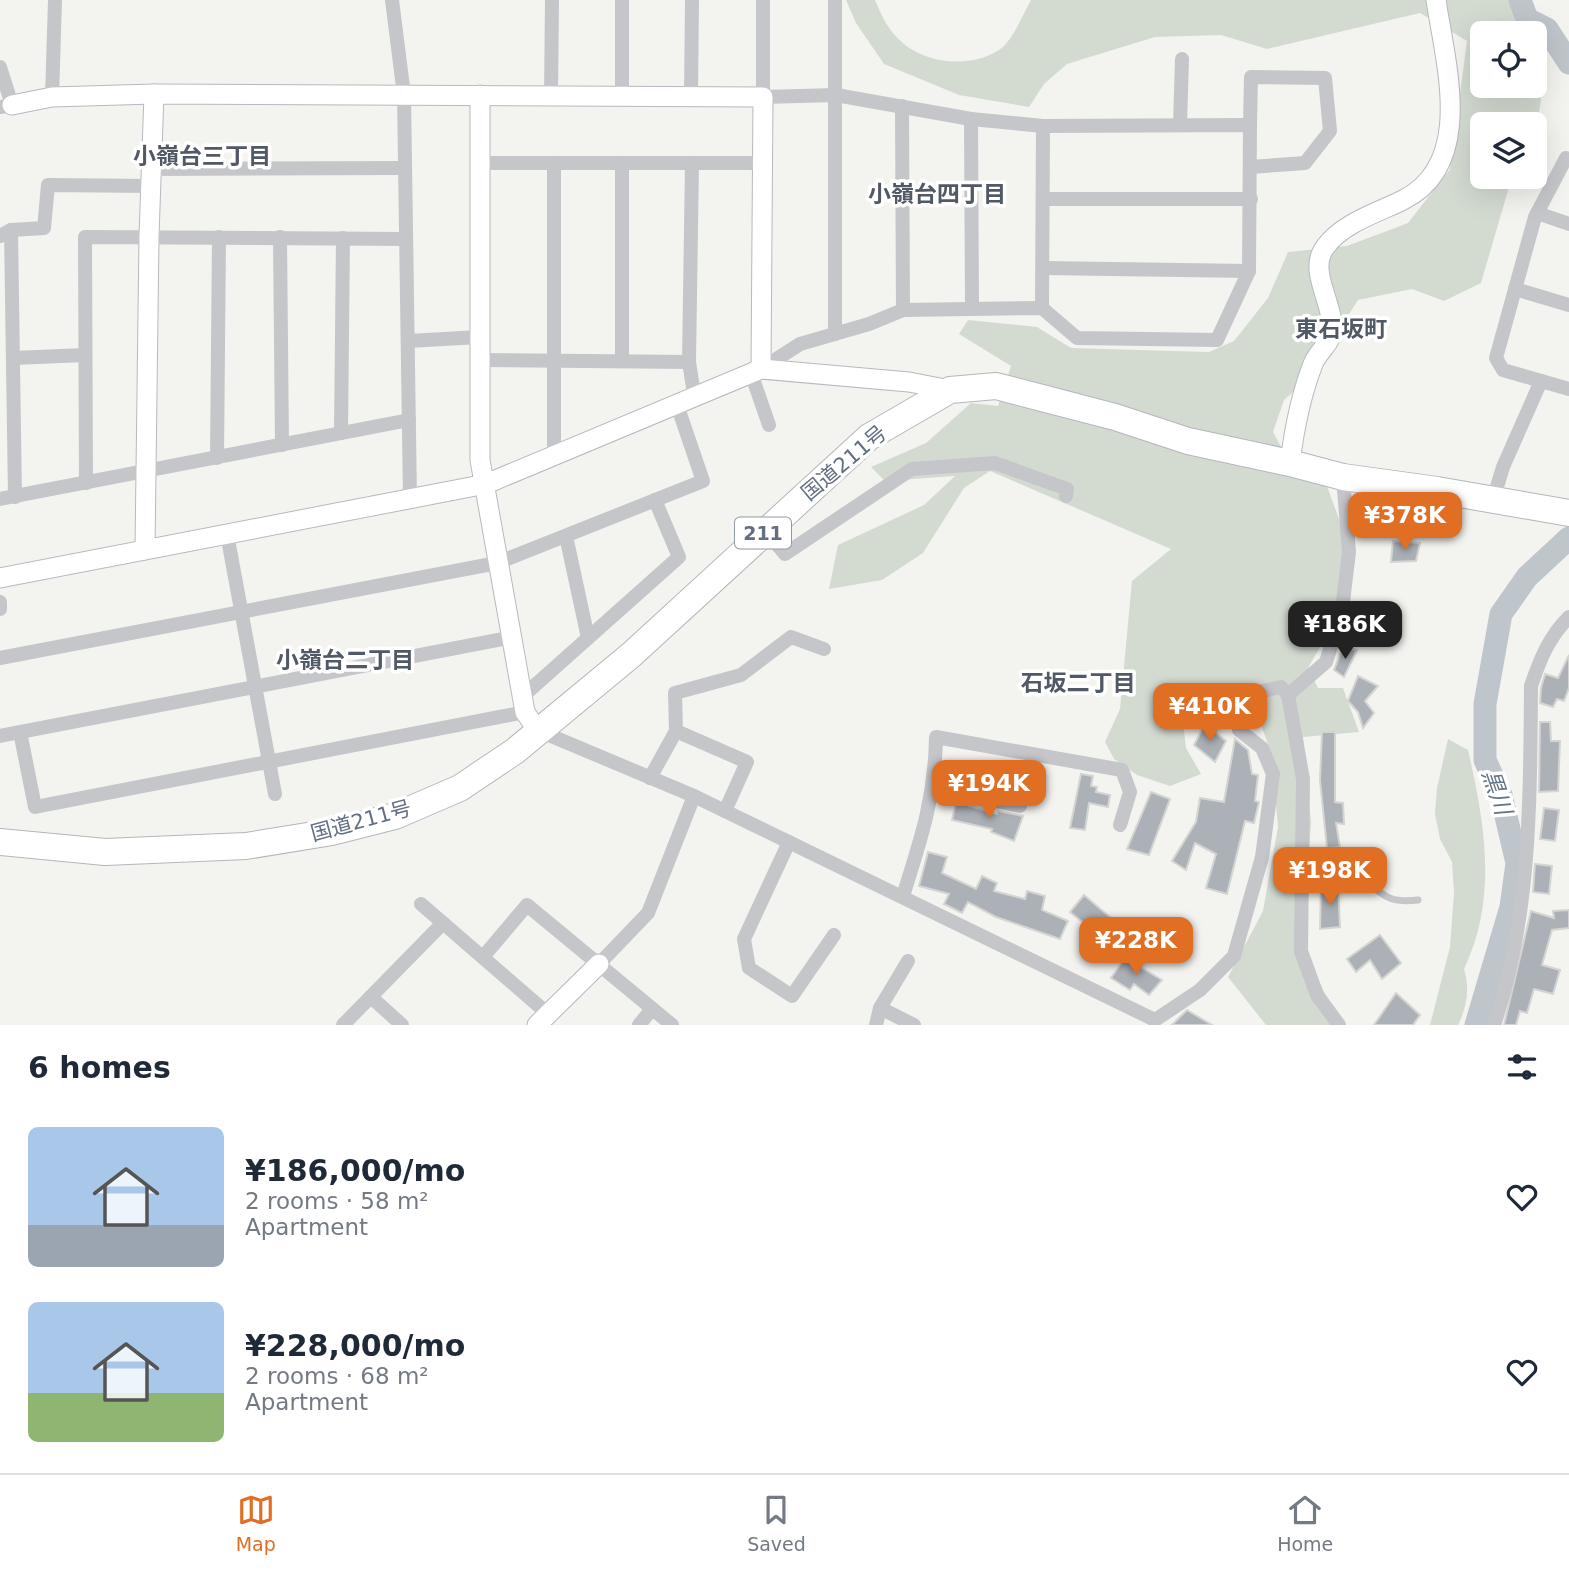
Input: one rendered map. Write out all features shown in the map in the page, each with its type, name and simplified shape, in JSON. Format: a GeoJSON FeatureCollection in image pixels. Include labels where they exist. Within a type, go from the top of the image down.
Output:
{"type":"FeatureCollection","features":[{"type":"Feature","properties":{"kind":"highway","name":"国道211号"},"geometry":{"type":"LineString","coordinates":[[0,842],[105,852],[246,846],[332,832],[396,816],[460,788],[515,751],[528,713],[631,655],[869,437],[950,390],[996,386],[1115,417],[1188,441],[1290,463],[1343,478],[1567,513]]}},
{"type":"Feature","properties":{"kind":"street"},"geometry":{"type":"LineString","coordinates":[[52,97],[55,0]]}},
{"type":"Feature","properties":{"kind":"street"},"geometry":{"type":"LineString","coordinates":[[392,0],[404,95],[410,499]]}},
{"type":"Feature","properties":{"kind":"street"},"geometry":{"type":"LineString","coordinates":[[551,97],[552,0]]}},
{"type":"Feature","properties":{"kind":"street"},"geometry":{"type":"LineString","coordinates":[[622,0],[622,97]]}},
{"type":"Feature","properties":{"kind":"street"},"geometry":{"type":"LineString","coordinates":[[691,97],[692,0]]}},
{"type":"Feature","properties":{"kind":"street"},"geometry":{"type":"LineString","coordinates":[[763,0],[756,371],[769,425]]}},
{"type":"Feature","properties":{"kind":"street"},"geometry":{"type":"LineString","coordinates":[[835,0],[835,334]]}},
{"type":"Feature","properties":{"kind":"street"},"geometry":{"type":"LineString","coordinates":[[1290,463],[1295,428],[1314,362],[1332,335],[1332,308],[1321,284],[1319,264],[1324,247],[1341,231],[1413,196],[1434,173],[1445,152],[1452,127],[1436,0]]}},
{"type":"Feature","properties":{"kind":"street"},"geometry":{"type":"LineString","coordinates":[[1180,125],[1182,59]]}},
{"type":"Feature","properties":{"kind":"street"},"geometry":{"type":"LineString","coordinates":[[0,67],[6,106],[52,97],[154,94],[551,97],[836,95],[971,119],[1043,126],[1250,125]]}},
{"type":"Feature","properties":{"kind":"street"},"geometry":{"type":"LineString","coordinates":[[0,578],[486,484],[685,398],[756,371],[800,344],[903,310],[1042,308],[1077,338],[1217,340],[1249,271],[1251,199],[1250,167],[1250,125],[1251,76],[1325,78],[1330,131],[1305,163],[1250,167]]}},
{"type":"Feature","properties":{"kind":"street"},"geometry":{"type":"LineString","coordinates":[[145,550],[149,236],[154,94]]}},
{"type":"Feature","properties":{"kind":"street"},"geometry":{"type":"LineString","coordinates":[[480,95],[481,460],[497,563],[528,713]]}},
{"type":"Feature","properties":{"kind":"street"},"geometry":{"type":"LineString","coordinates":[[902,106],[903,310]]}},
{"type":"Feature","properties":{"kind":"street"},"geometry":{"type":"LineString","coordinates":[[971,119],[972,309]]}},
{"type":"Feature","properties":{"kind":"street"},"geometry":{"type":"LineString","coordinates":[[1042,308],[1043,126]]}},
{"type":"Feature","properties":{"kind":"street"},"geometry":{"type":"LineString","coordinates":[[1566,158],[1537,213],[1496,358],[1503,370],[1569,389]]}},
{"type":"Feature","properties":{"kind":"street"},"geometry":{"type":"LineString","coordinates":[[481,163],[762,163]]}},
{"type":"Feature","properties":{"kind":"street"},"geometry":{"type":"LineString","coordinates":[[554,163],[554,454]]}},
{"type":"Feature","properties":{"kind":"street"},"geometry":{"type":"LineString","coordinates":[[622,163],[622,361]]}},
{"type":"Feature","properties":{"kind":"street"},"geometry":{"type":"LineString","coordinates":[[0,658],[497,563],[703,481],[685,398],[692,163]]}},
{"type":"Feature","properties":{"kind":"street"},"geometry":{"type":"LineString","coordinates":[[405,168],[152,177],[48,185],[44,228],[5,233],[8,351],[7,498],[409,420]]}},
{"type":"Feature","properties":{"kind":"street"},"geometry":{"type":"LineString","coordinates":[[1043,199],[1251,199]]}},
{"type":"Feature","properties":{"kind":"street"},"geometry":{"type":"LineString","coordinates":[[1537,213],[1569,224]]}},
{"type":"Feature","properties":{"kind":"street"},"geometry":{"type":"LineString","coordinates":[[86,483],[85,237],[406,239]]}},
{"type":"Feature","properties":{"kind":"street"},"geometry":{"type":"LineString","coordinates":[[217,458],[219,237]]}},
{"type":"Feature","properties":{"kind":"street"},"geometry":{"type":"LineString","coordinates":[[280,237],[282,445]]}},
{"type":"Feature","properties":{"kind":"street"},"geometry":{"type":"LineString","coordinates":[[341,433],[343,238]]}},
{"type":"Feature","properties":{"kind":"street"},"geometry":{"type":"LineString","coordinates":[[1043,268],[1249,271]]}},
{"type":"Feature","properties":{"kind":"street"},"geometry":{"type":"LineString","coordinates":[[1515,289],[1569,305]]}},
{"type":"Feature","properties":{"kind":"street"},"geometry":{"type":"LineString","coordinates":[[408,341],[480,337]]}},
{"type":"Feature","properties":{"kind":"street"},"geometry":{"type":"LineString","coordinates":[[8,351],[85,355]]}},
{"type":"Feature","properties":{"kind":"street"},"geometry":{"type":"LineString","coordinates":[[480,360],[688,362]]}},
{"type":"Feature","properties":{"kind":"street"},"geometry":{"type":"LineString","coordinates":[[756,371],[909,382],[950,390]]}},
{"type":"Feature","properties":{"kind":"street"},"geometry":{"type":"LineString","coordinates":[[1493,500],[1503,467],[1541,381]]}},
{"type":"Feature","properties":{"kind":"street"},"geometry":{"type":"LineString","coordinates":[[766,531],[785,554],[912,469],[995,463],[1067,489],[1066,496]]}},
{"type":"Feature","properties":{"kind":"street"},"geometry":{"type":"LineString","coordinates":[[1288,695],[1326,662],[1342,610],[1349,552],[1343,478]]}},
{"type":"Feature","properties":{"kind":"street"},"geometry":{"type":"LineString","coordinates":[[528,713],[588,638],[679,557],[655,500]]}},
{"type":"Feature","properties":{"kind":"street"},"geometry":{"type":"LineString","coordinates":[[226,534],[275,794]]}},
{"type":"Feature","properties":{"kind":"street"},"geometry":{"type":"LineString","coordinates":[[566,536],[588,638]]}},
{"type":"Feature","properties":{"kind":"street"},"geometry":{"type":"LineString","coordinates":[[0,602],[0,609]]}},
{"type":"Feature","properties":{"kind":"street"},"geometry":{"type":"LineString","coordinates":[[1494,1025],[1516,948],[1524,898],[1531,686],[1541,656],[1555,631],[1569,617]]}},
{"type":"Feature","properties":{"kind":"street"},"geometry":{"type":"LineString","coordinates":[[650,778],[676,731],[675,693],[741,675],[792,637],[824,649]]}},
{"type":"Feature","properties":{"kind":"street"},"geometry":{"type":"LineString","coordinates":[[0,736],[513,638]]}},
{"type":"Feature","properties":{"kind":"street"},"geometry":{"type":"LineString","coordinates":[[20,732],[35,807],[528,713],[650,778],[694,796],[1155,1020],[1200,990],[1234,956],[1262,858],[1273,774],[1262,748],[1239,730],[1237,708],[1249,694],[1281,687],[1288,695],[1303,779],[1304,876],[1301,951],[1317,995],[1339,1025]]}},
{"type":"Feature","properties":{"kind":"street"},"geometry":{"type":"LineString","coordinates":[[676,731],[747,762],[725,811]]}},
{"type":"Feature","properties":{"kind":"street"},"geometry":{"type":"LineString","coordinates":[[902,896],[934,788],[936,737],[1122,770],[1130,792],[1120,825]]}},
{"type":"Feature","properties":{"kind":"street"},"geometry":{"type":"LineString","coordinates":[[934,788],[1020,806]]}},
{"type":"Feature","properties":{"kind":"street"},"geometry":{"type":"LineString","coordinates":[[421,904],[482,957],[542,1019],[648,913],[694,796]]}},
{"type":"Feature","properties":{"kind":"street"},"geometry":{"type":"LineString","coordinates":[[789,842],[744,939],[749,968],[792,996],[834,935]]}},
{"type":"Feature","properties":{"kind":"street"},"geometry":{"type":"LineString","coordinates":[[482,957],[527,905],[672,1025]]}},
{"type":"Feature","properties":{"kind":"street"},"geometry":{"type":"LineString","coordinates":[[343,1025],[443,923]]}},
{"type":"Feature","properties":{"kind":"street"},"geometry":{"type":"LineString","coordinates":[[876,1025],[880,1009],[908,961]]}},
{"type":"Feature","properties":{"kind":"street"},"geometry":{"type":"LineString","coordinates":[[370,997],[402,1025]]}},
{"type":"Feature","properties":{"kind":"street"},"geometry":{"type":"LineString","coordinates":[[639,1025],[652,1009]]}},
{"type":"Feature","properties":{"kind":"street"},"geometry":{"type":"LineString","coordinates":[[880,1009],[914,1025]]}},
{"type":"Feature","properties":{"kind":"lane"},"geometry":{"type":"LineString","coordinates":[[1304,876],[1357,875],[1384,898],[1399,902],[1418,900]]}},
{"type":"Feature","properties":{"kind":"shaded area"},"geometry":{"type":"Polygon","coordinates":[[[846,0],[875,0],[886,24],[904,44],[927,57],[968,61],[994,53],[1004,46],[1031,0],[1513,0],[1519,21],[1470,21],[1470,98],[1541,100],[1539,112],[1470,112],[1470,189],[1508,189],[1481,283],[1444,301],[1412,289],[1358,300],[1308,379],[1284,400],[1273,432],[1290,463],[1327,486],[1352,555],[1344,605],[1308,668],[1318,688],[1343,688],[1359,732],[1303,737],[1311,822],[1303,946],[1339,1025],[1266,1025],[1228,977],[1263,911],[1278,827],[1271,753],[1252,699],[1216,707],[1183,722],[1186,748],[1201,774],[1170,786],[1137,775],[1114,759],[1105,742],[1120,709],[1132,581],[1171,549],[990,471],[964,488],[923,553],[882,580],[829,589],[838,545],[924,505],[955,476],[885,481],[871,467],[926,443],[971,403],[998,406],[1011,366],[959,334],[968,320],[1037,327],[1071,348],[1209,352],[1234,341],[1268,298],[1288,252],[1347,246],[1408,223],[1450,169],[1467,41],[1420,13],[1267,49],[1221,35],[1155,37],[1067,64],[1044,84],[1029,107],[959,95],[884,64],[856,23],[846,0]]]}},
{"type":"Feature","properties":{"kind":"shaded area"},"geometry":{"type":"Polygon","coordinates":[[[1448,739],[1468,750],[1483,833],[1485,888],[1475,942],[1464,969],[1467,991],[1461,1018],[1458,1025],[1430,1025],[1450,947],[1454,893],[1452,862],[1440,839],[1435,814],[1437,788],[1448,739]]]}},
{"type":"Feature","properties":{"kind":"building"},"geometry":{"type":"Polygon","coordinates":[[[1393,541],[1420,543],[1416,561],[1391,562],[1393,541]]]}},
{"type":"Feature","properties":{"kind":"building"},"geometry":{"type":"Polygon","coordinates":[[[1343,647],[1357,650],[1344,677],[1334,670],[1343,647]]]}},
{"type":"Feature","properties":{"kind":"building"},"geometry":{"type":"Polygon","coordinates":[[[1569,655],[1569,688],[1564,701],[1557,699],[1553,707],[1540,703],[1545,674],[1558,678],[1569,655]]]}},
{"type":"Feature","properties":{"kind":"building"},"geometry":{"type":"Polygon","coordinates":[[[1358,676],[1378,686],[1365,701],[1374,713],[1363,728],[1358,712],[1348,701],[1358,676]]]}},
{"type":"Feature","properties":{"kind":"building"},"geometry":{"type":"Polygon","coordinates":[[[1540,722],[1550,722],[1551,741],[1560,741],[1558,791],[1539,792],[1540,722]]]}},
{"type":"Feature","properties":{"kind":"building"},"geometry":{"type":"Polygon","coordinates":[[[1205,724],[1226,741],[1215,762],[1194,745],[1205,724]]]}},
{"type":"Feature","properties":{"kind":"building"},"geometry":{"type":"Polygon","coordinates":[[[1322,732],[1335,732],[1335,802],[1343,803],[1344,824],[1336,823],[1340,847],[1327,848],[1320,780],[1322,732]]]}},
{"type":"Feature","properties":{"kind":"building"},"geometry":{"type":"Polygon","coordinates":[[[1235,739],[1248,750],[1252,774],[1258,775],[1255,801],[1259,802],[1254,823],[1245,821],[1227,894],[1206,888],[1216,854],[1195,843],[1186,870],[1172,861],[1196,822],[1200,798],[1224,802],[1235,739]]]}},
{"type":"Feature","properties":{"kind":"building"},"geometry":{"type":"Polygon","coordinates":[[[1081,774],[1093,776],[1091,786],[1097,787],[1096,792],[1110,795],[1108,807],[1089,803],[1085,830],[1070,828],[1081,774]]]}},
{"type":"Feature","properties":{"kind":"building"},"geometry":{"type":"Polygon","coordinates":[[[1151,792],[1170,799],[1149,855],[1127,849],[1151,792]]]}},
{"type":"Feature","properties":{"kind":"building"},"geometry":{"type":"Polygon","coordinates":[[[956,802],[997,814],[998,811],[1023,816],[1014,841],[991,832],[992,829],[952,820],[956,802]]]}},
{"type":"Feature","properties":{"kind":"building"},"geometry":{"type":"Polygon","coordinates":[[[1544,808],[1559,810],[1555,841],[1540,839],[1544,808]]]}},
{"type":"Feature","properties":{"kind":"building"},"geometry":{"type":"Polygon","coordinates":[[[928,852],[947,857],[942,873],[976,889],[982,876],[997,883],[994,891],[1025,899],[1027,891],[1045,896],[1042,910],[1068,921],[1060,939],[996,917],[968,902],[962,913],[944,904],[949,894],[919,886],[928,852]]]}},
{"type":"Feature","properties":{"kind":"building"},"geometry":{"type":"Polygon","coordinates":[[[1535,864],[1552,866],[1549,894],[1533,892],[1535,864]]]}},
{"type":"Feature","properties":{"kind":"building"},"geometry":{"type":"Polygon","coordinates":[[[1338,884],[1340,927],[1320,929],[1321,886],[1338,884]]]}},
{"type":"Feature","properties":{"kind":"building"},"geometry":{"type":"Polygon","coordinates":[[[1084,895],[1111,918],[1131,927],[1122,946],[1095,932],[1070,912],[1084,895]]]}},
{"type":"Feature","properties":{"kind":"building"},"geometry":{"type":"Polygon","coordinates":[[[1569,910],[1569,928],[1552,930],[1542,965],[1560,970],[1553,994],[1534,989],[1527,1013],[1520,1011],[1516,1025],[1504,1025],[1531,911],[1554,918],[1553,911],[1569,910]]]}},
{"type":"Feature","properties":{"kind":"building"},"geometry":{"type":"Polygon","coordinates":[[[1380,935],[1401,963],[1382,979],[1370,960],[1356,972],[1347,959],[1380,935]]]}},
{"type":"Feature","properties":{"kind":"building"},"geometry":{"type":"Polygon","coordinates":[[[1125,958],[1162,980],[1149,995],[1134,984],[1130,990],[1111,978],[1125,958]]]}},
{"type":"Feature","properties":{"kind":"building"},"geometry":{"type":"Polygon","coordinates":[[[1396,993],[1420,1015],[1413,1025],[1374,1025],[1396,993]]]}},
{"type":"Feature","properties":{"kind":"building"},"geometry":{"type":"Polygon","coordinates":[[[1187,1010],[1212,1025],[1172,1025],[1187,1010]]]}},
{"type":"Feature","properties":{"kind":"waterway","name":"黒川"},"geometry":{"type":"LineString","coordinates":[[1520,0],[1527,19],[1547,29],[1569,63]]}},
{"type":"Feature","properties":{"kind":"waterway","name":"黒川"},"geometry":{"type":"LineString","coordinates":[[1476,1025],[1511,907],[1517,863],[1501,795],[1485,760],[1485,704],[1501,614],[1527,577],[1569,538]]}},
{"type":"Feature","properties":{"kind":"district","name":"小嶺台三丁目"},"geometry":{"type":"Point","coordinates":[202,156]}},
{"type":"Feature","properties":{"kind":"district","name":"小嶺台四丁目"},"geometry":{"type":"Point","coordinates":[937,194]}},
{"type":"Feature","properties":{"kind":"district","name":"東石坂町"},"geometry":{"type":"Point","coordinates":[1341,329]}},
{"type":"Feature","properties":{"kind":"district","name":"小嶺台二丁目"},"geometry":{"type":"Point","coordinates":[345,660]}},
{"type":"Feature","properties":{"kind":"district","name":"石坂二丁目"},"geometry":{"type":"Point","coordinates":[1078,683]}}]}
